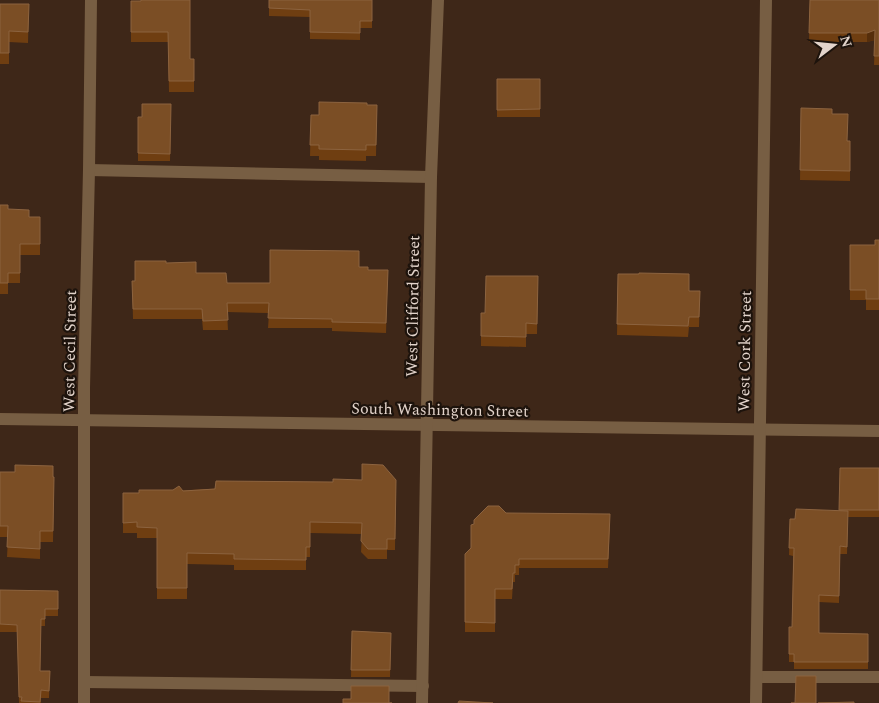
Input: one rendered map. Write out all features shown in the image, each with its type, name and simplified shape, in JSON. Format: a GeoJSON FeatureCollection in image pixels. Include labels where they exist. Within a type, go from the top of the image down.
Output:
{"type":"FeatureCollection","features":[{"type":"Feature","properties":{"kind":"street","name":"West Cecil Street"},"geometry":{"type":"LineString","coordinates":[[84,703],[84,420],[91,0]]}},
{"type":"Feature","properties":{"kind":"street","name":"West Clifford Street"},"geometry":{"type":"LineString","coordinates":[[422,703],[431,177],[438,0]]}},
{"type":"Feature","properties":{"kind":"street","name":"West Cork Street"},"geometry":{"type":"LineString","coordinates":[[756,703],[766,0]]}},
{"type":"Feature","properties":{"kind":"street"},"geometry":{"type":"LineString","coordinates":[[89,170],[431,177]]}},
{"type":"Feature","properties":{"kind":"street","name":"South Washington Street"},"geometry":{"type":"LineString","coordinates":[[0,419],[879,431]]}},
{"type":"Feature","properties":{"kind":"street"},"geometry":{"type":"LineString","coordinates":[[757,677],[879,677]]}},
{"type":"Feature","properties":{"kind":"street"},"geometry":{"type":"LineString","coordinates":[[84,682],[422,686]]}},
{"type":"Feature","properties":{"kind":"building"},"geometry":{"type":"Polygon","coordinates":[[[190,0],[190,59],[194,59],[194,81],[169,81],[168,32],[131,32],[131,1],[190,0]]]}},
{"type":"Feature","properties":{"kind":"building"},"geometry":{"type":"Polygon","coordinates":[[[269,0],[372,0],[372,21],[360,21],[360,33],[310,32],[310,10],[269,8],[269,0]]]}},
{"type":"Feature","properties":{"kind":"building"},"geometry":{"type":"Polygon","coordinates":[[[810,0],[879,0],[879,56],[874,56],[875,30],[867,33],[809,33],[810,0]]]}},
{"type":"Feature","properties":{"kind":"building"},"geometry":{"type":"Polygon","coordinates":[[[0,4],[29,4],[28,32],[9,31],[9,53],[0,53],[0,4]]]}},
{"type":"Feature","properties":{"kind":"building"},"geometry":{"type":"Polygon","coordinates":[[[497,79],[540,79],[540,109],[497,110],[497,79]]]}},
{"type":"Feature","properties":{"kind":"building"},"geometry":{"type":"Polygon","coordinates":[[[319,102],[377,105],[376,145],[366,145],[366,150],[319,149],[319,145],[310,145],[311,115],[319,115],[319,102]]]}},
{"type":"Feature","properties":{"kind":"building"},"geometry":{"type":"Polygon","coordinates":[[[142,104],[171,104],[170,154],[138,153],[138,117],[142,117],[142,104]]]}},
{"type":"Feature","properties":{"kind":"building"},"geometry":{"type":"Polygon","coordinates":[[[801,108],[832,109],[832,114],[848,114],[847,141],[850,141],[850,171],[800,170],[801,108]]]}},
{"type":"Feature","properties":{"kind":"building"},"geometry":{"type":"Polygon","coordinates":[[[0,205],[8,205],[8,209],[29,210],[29,217],[40,217],[40,244],[20,244],[20,273],[8,273],[8,283],[0,283],[0,205]]]}},
{"type":"Feature","properties":{"kind":"building"},"geometry":{"type":"Polygon","coordinates":[[[875,240],[879,240],[879,299],[866,299],[866,290],[850,290],[850,245],[875,245],[875,240]]]}},
{"type":"Feature","properties":{"kind":"building"},"geometry":{"type":"Polygon","coordinates":[[[270,250],[359,251],[359,267],[368,267],[368,270],[388,270],[386,323],[332,322],[332,319],[268,318],[269,303],[227,303],[228,320],[203,321],[202,309],[133,309],[132,281],[135,281],[135,261],[196,262],[196,273],[226,273],[227,283],[270,283],[270,250]]]}},
{"type":"Feature","properties":{"kind":"building"},"geometry":{"type":"Polygon","coordinates":[[[618,274],[689,274],[689,291],[700,291],[699,317],[689,317],[688,326],[617,324],[618,274]]]}},
{"type":"Feature","properties":{"kind":"building"},"geometry":{"type":"Polygon","coordinates":[[[486,276],[538,276],[537,324],[526,323],[526,337],[481,336],[481,313],[485,313],[486,276]]]}},
{"type":"Feature","properties":{"kind":"building"},"geometry":{"type":"Polygon","coordinates":[[[362,464],[383,465],[396,480],[395,539],[387,539],[387,549],[368,549],[361,541],[362,523],[310,522],[310,547],[306,547],[306,560],[234,559],[234,554],[187,553],[187,588],[157,588],[157,528],[137,527],[137,522],[123,523],[123,493],[139,493],[139,490],[173,490],[179,486],[183,491],[215,489],[216,481],[333,482],[333,479],[362,480],[362,464]]]}},
{"type":"Feature","properties":{"kind":"building"},"geometry":{"type":"Polygon","coordinates":[[[15,465],[53,466],[53,531],[40,531],[40,549],[7,547],[8,526],[0,526],[0,472],[15,472],[15,465]]]}},
{"type":"Feature","properties":{"kind":"building"},"geometry":{"type":"Polygon","coordinates":[[[840,468],[879,468],[879,510],[839,510],[840,468]]]}},
{"type":"Feature","properties":{"kind":"building"},"geometry":{"type":"Polygon","coordinates":[[[488,506],[499,506],[506,513],[610,514],[608,559],[519,559],[519,565],[515,565],[515,573],[513,573],[512,589],[495,589],[495,623],[465,622],[465,554],[471,548],[471,525],[474,524],[474,520],[488,506]]]}},
{"type":"Feature","properties":{"kind":"building"},"geometry":{"type":"Polygon","coordinates":[[[796,509],[848,511],[847,547],[840,546],[839,596],[819,595],[819,633],[868,634],[868,662],[794,662],[794,654],[789,654],[789,627],[792,627],[794,548],[789,548],[790,519],[795,519],[796,509]]]}},
{"type":"Feature","properties":{"kind":"building"},"geometry":{"type":"Polygon","coordinates":[[[0,590],[58,591],[58,609],[45,609],[45,619],[41,619],[40,671],[50,671],[49,691],[41,690],[40,702],[21,701],[22,697],[19,697],[17,625],[0,624],[0,590]]]}},
{"type":"Feature","properties":{"kind":"building"},"geometry":{"type":"Polygon","coordinates":[[[352,631],[391,633],[390,670],[351,670],[352,631]]]}},
{"type":"Feature","properties":{"kind":"building"},"geometry":{"type":"Polygon","coordinates":[[[796,676],[816,676],[816,703],[795,703],[796,676]]]}},
{"type":"Feature","properties":{"kind":"building"},"geometry":{"type":"Polygon","coordinates":[[[351,686],[389,686],[389,703],[343,703],[343,699],[351,699],[351,686]]]}},
{"type":"Feature","properties":{"kind":"building"},"geometry":{"type":"Polygon","coordinates":[[[459,701],[493,703],[458,703],[459,701]]]}},
{"type":"Feature","properties":{"kind":"building"},"geometry":{"type":"Polygon","coordinates":[[[854,702],[854,703],[818,703],[854,702]]]}}]}
